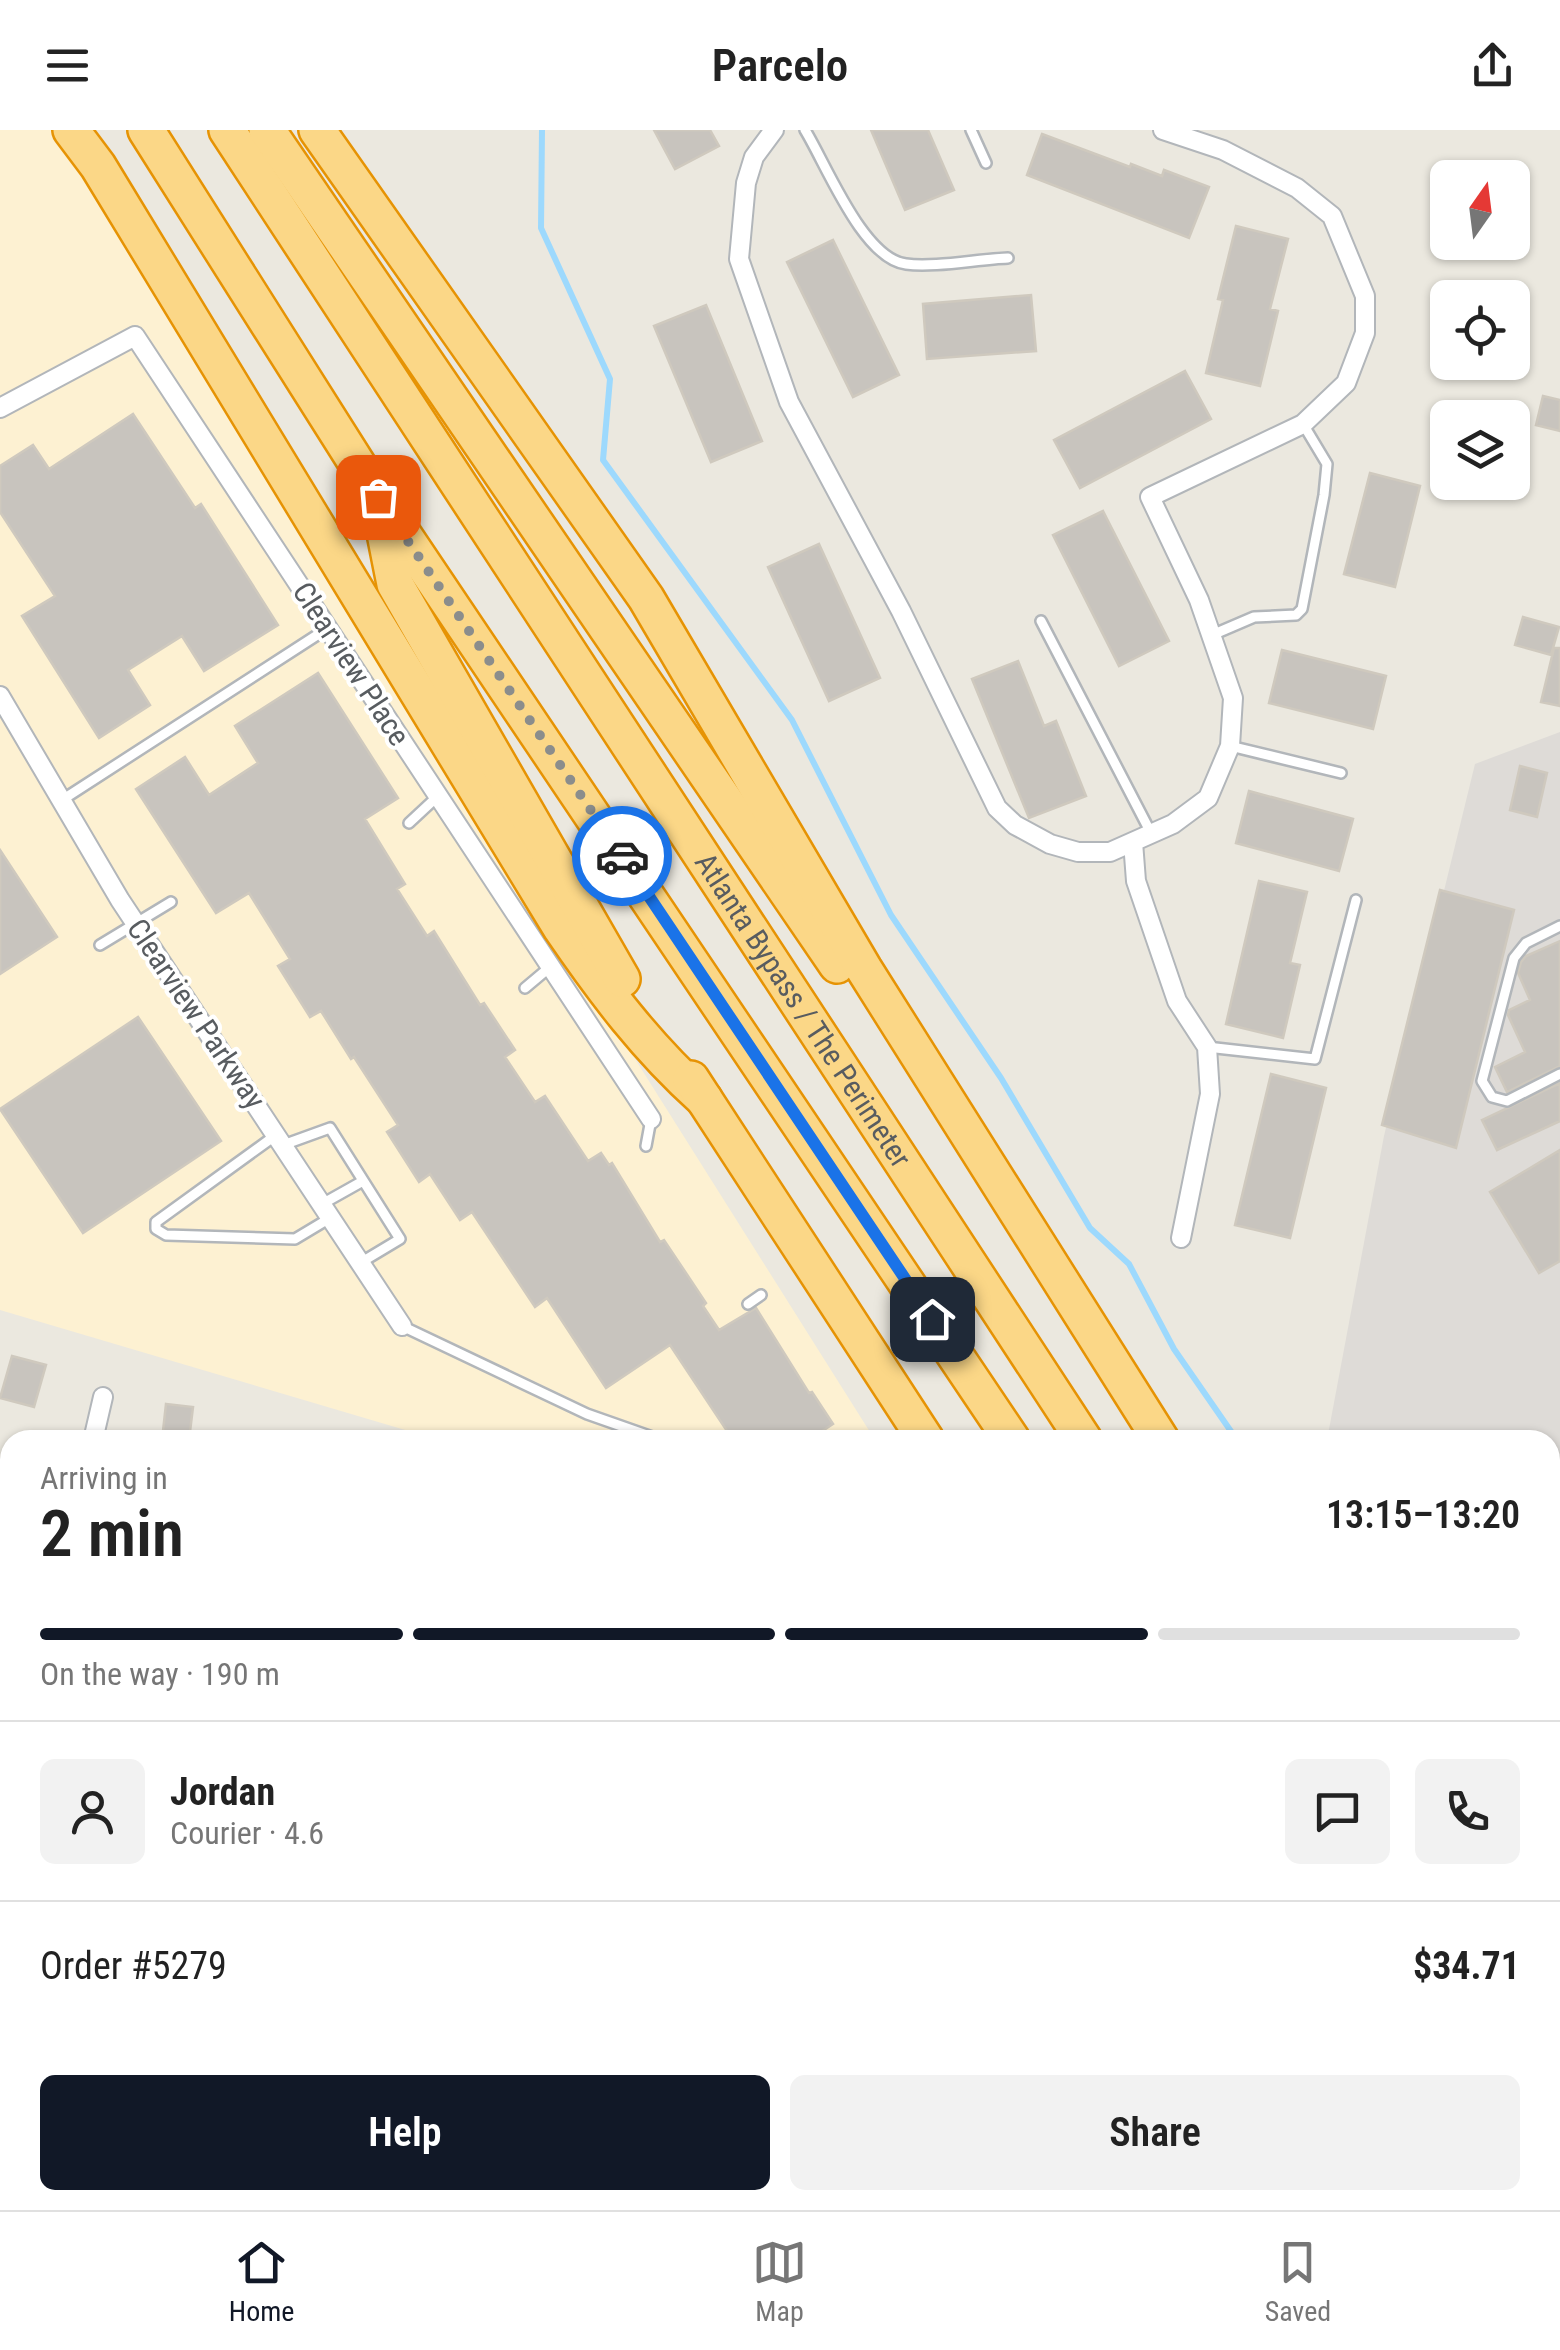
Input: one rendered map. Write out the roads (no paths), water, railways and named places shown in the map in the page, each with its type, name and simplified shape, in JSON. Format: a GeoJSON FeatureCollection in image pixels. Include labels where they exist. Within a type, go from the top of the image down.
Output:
{"type":"FeatureCollection","features":[{"type":"Feature","properties":{"kind":"highway"},"geometry":{"type":"LineString","coordinates":[[70,130],[98,166],[561,928],[612,1004],[704,1099]]}},
{"type":"Feature","properties":{"kind":"highway","name":"Atlanta Bypass / The Perimeter"},"geometry":{"type":"LineString","coordinates":[[146,130],[378,497],[1005,1430]]}},
{"type":"Feature","properties":{"kind":"highway","name":"Atlanta Bypass / The Perimeter"},"geometry":{"type":"LineString","coordinates":[[228,130],[1077,1430]]}},
{"type":"Feature","properties":{"kind":"highway"},"geometry":{"type":"LineString","coordinates":[[268,130],[934,1106],[1061,1280]]}},
{"type":"Feature","properties":{"kind":"highway"},"geometry":{"type":"LineString","coordinates":[[318,130],[646,598],[864,968],[1156,1430]]}},
{"type":"Feature","properties":{"kind":"highway"},"geometry":{"type":"LineString","coordinates":[[378,497],[395,584],[616,972],[704,1099],[919,1430]]}},
{"type":"Feature","properties":{"kind":"highway"},"geometry":{"type":"LineString","coordinates":[[912,1288],[987,1430]]}},
{"type":"Feature","properties":{"kind":"street"},"geometry":{"type":"LineString","coordinates":[[768,133],[754,157],[746,183],[739,259],[790,402],[900,611],[997,808],[1015,825],[1050,844],[1078,852],[1110,852],[1173,824],[1208,798],[1230,746],[1233,698],[1200,600],[1150,496],[1302,424],[1346,383],[1365,333],[1365,296],[1332,216],[1297,188],[1222,150],[1171,132]]}},
{"type":"Feature","properties":{"kind":"street","name":"Clearview Place"},"geometry":{"type":"LineString","coordinates":[[0,408],[135,336],[651,1119]]}},
{"type":"Feature","properties":{"kind":"street","name":"Clearview Parkway"},"geometry":{"type":"LineString","coordinates":[[0,696],[136,923],[402,1326]]}},
{"type":"Feature","properties":{"kind":"street"},"geometry":{"type":"LineString","coordinates":[[1133,842],[1136,881],[1177,1001],[1207,1046],[1210,1094],[1181,1238]]}},
{"type":"Feature","properties":{"kind":"street"},"geometry":{"type":"LineString","coordinates":[[96,1430],[103,1397]]}},
{"type":"Feature","properties":{"kind":"lane"},"geometry":{"type":"LineString","coordinates":[[805,130],[852,219],[880,248],[903,264],[1008,258]]}},
{"type":"Feature","properties":{"kind":"lane"},"geometry":{"type":"LineString","coordinates":[[971,130],[986,162]]}},
{"type":"Feature","properties":{"kind":"lane"},"geometry":{"type":"LineString","coordinates":[[1212,636],[1254,617],[1296,615],[1302,609],[1324,495],[1326,464],[1302,424]]}},
{"type":"Feature","properties":{"kind":"lane"},"geometry":{"type":"LineString","coordinates":[[1041,621],[1151,833]]}},
{"type":"Feature","properties":{"kind":"lane"},"geometry":{"type":"LineString","coordinates":[[62,800],[328,628]]}},
{"type":"Feature","properties":{"kind":"lane"},"geometry":{"type":"LineString","coordinates":[[1230,746],[1341,772]]}},
{"type":"Feature","properties":{"kind":"lane"},"geometry":{"type":"LineString","coordinates":[[409,823],[438,796]]}},
{"type":"Feature","properties":{"kind":"lane"},"geometry":{"type":"LineString","coordinates":[[1207,1046],[1315,1059],[1356,900]]}},
{"type":"Feature","properties":{"kind":"lane"},"geometry":{"type":"LineString","coordinates":[[100,945],[170,902]]}},
{"type":"Feature","properties":{"kind":"lane"},"geometry":{"type":"LineString","coordinates":[[1560,926],[1526,942],[1514,958],[1482,1081],[1492,1097],[1507,1100],[1560,1074]]}},
{"type":"Feature","properties":{"kind":"lane"},"geometry":{"type":"LineString","coordinates":[[525,988],[550,967]]}},
{"type":"Feature","properties":{"kind":"lane"},"geometry":{"type":"LineString","coordinates":[[646,1146],[651,1119]]}},
{"type":"Feature","properties":{"kind":"lane"},"geometry":{"type":"LineString","coordinates":[[360,1263],[400,1239],[363,1180],[330,1128],[279,1140],[156,1222],[156,1229],[166,1235],[295,1240],[363,1180]]}},
{"type":"Feature","properties":{"kind":"lane"},"geometry":{"type":"LineString","coordinates":[[748,1304],[761,1295]]}},
{"type":"Feature","properties":{"kind":"lane"},"geometry":{"type":"LineString","coordinates":[[402,1326],[587,1414],[633,1430]]}},
{"type":"Feature","properties":{"kind":"waterway"},"geometry":{"type":"LineString","coordinates":[[542,130],[541,228],[610,379],[603,460],[792,720],[891,915],[1001,1078],[1090,1228],[1129,1264],[1174,1349],[1230,1430]]}}]}
